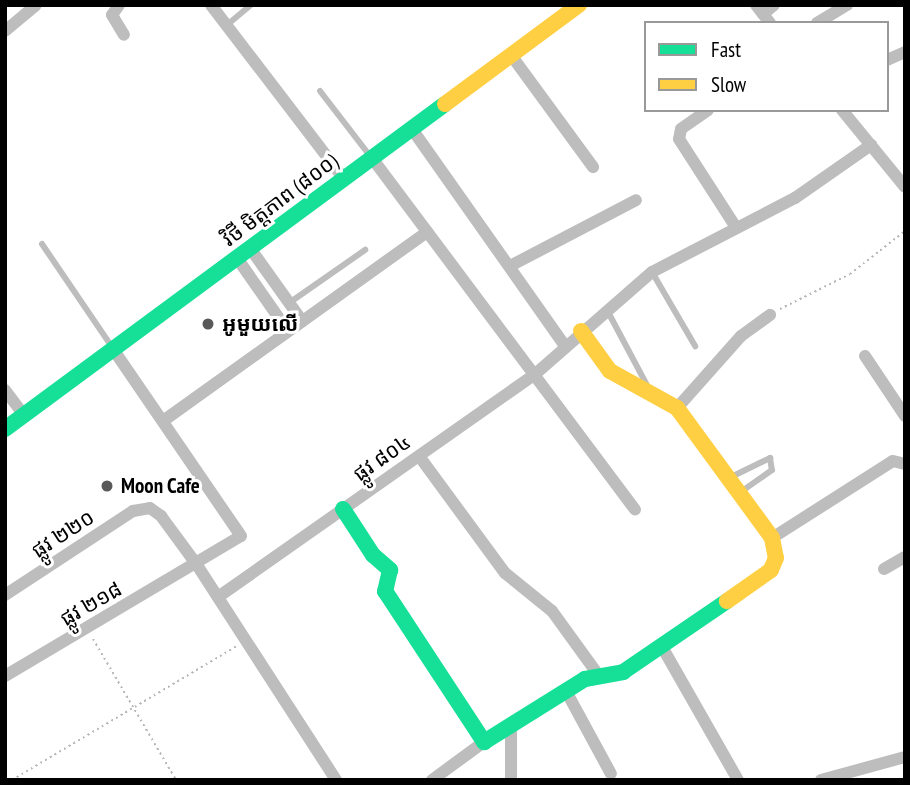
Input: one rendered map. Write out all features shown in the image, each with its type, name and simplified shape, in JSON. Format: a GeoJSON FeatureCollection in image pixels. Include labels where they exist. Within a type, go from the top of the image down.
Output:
{"type":"FeatureCollection","features":[{"type":"Feature","properties":{"kind":"street"},"geometry":{"type":"LineString","coordinates":[[119,5],[112,15],[124,35]]}},
{"type":"Feature","properties":{"kind":"street"},"geometry":{"type":"LineString","coordinates":[[211,5],[344,179]]}},
{"type":"Feature","properties":{"kind":"street","name":"វិថី មិត្តភាព (៨០០)"},"geometry":{"type":"LineString","coordinates":[[5,429],[579,5]]}},
{"type":"Feature","properties":{"kind":"street"},"geometry":{"type":"LineString","coordinates":[[763,14],[774,5]]}},
{"type":"Feature","properties":{"kind":"street"},"geometry":{"type":"LineString","coordinates":[[820,21],[847,5]]}},
{"type":"Feature","properties":{"kind":"street"},"geometry":{"type":"LineString","coordinates":[[5,31],[28,8]]}},
{"type":"Feature","properties":{"kind":"street"},"geometry":{"type":"LineString","coordinates":[[889,59],[905,52]]}},
{"type":"Feature","properties":{"kind":"street"},"geometry":{"type":"LineString","coordinates":[[511,55],[593,167]]}},
{"type":"Feature","properties":{"kind":"street"},"geometry":{"type":"LineString","coordinates":[[705,112],[681,129],[679,139],[735,226]]}},
{"type":"Feature","properties":{"kind":"street"},"geometry":{"type":"LineString","coordinates":[[844,112],[905,187]]}},
{"type":"Feature","properties":{"kind":"street"},"geometry":{"type":"LineString","coordinates":[[412,128],[566,347]]}},
{"type":"Feature","properties":{"kind":"street","name":"ផ្លូវ ៨០៤"},"geometry":{"type":"LineString","coordinates":[[218,597],[533,376],[581,331],[652,272],[735,226],[794,198],[871,145]]}},
{"type":"Feature","properties":{"kind":"street"},"geometry":{"type":"LineString","coordinates":[[372,158],[635,509]]}},
{"type":"Feature","properties":{"kind":"street"},"geometry":{"type":"LineString","coordinates":[[510,266],[636,200]]}},
{"type":"Feature","properties":{"kind":"street"},"geometry":{"type":"LineString","coordinates":[[113,349],[163,421],[427,232]]}},
{"type":"Feature","properties":{"kind":"street"},"geometry":{"type":"LineString","coordinates":[[243,253],[302,321]]}},
{"type":"Feature","properties":{"kind":"street"},"geometry":{"type":"LineString","coordinates":[[243,253],[288,331]]}},
{"type":"Feature","properties":{"kind":"street"},"geometry":{"type":"LineString","coordinates":[[677,408],[741,336],[770,315]]}},
{"type":"Feature","properties":{"kind":"street"},"geometry":{"type":"LineString","coordinates":[[432,780],[484,742],[511,729],[566,691],[599,676],[622,672],[771,570],[776,558],[772,538],[677,408],[611,371],[581,331]]}},
{"type":"Feature","properties":{"kind":"street"},"geometry":{"type":"LineString","coordinates":[[865,356],[905,416]]}},
{"type":"Feature","properties":{"kind":"street"},"geometry":{"type":"LineString","coordinates":[[5,390],[24,415]]}},
{"type":"Feature","properties":{"kind":"street","name":"ផ្លូវ ២១៨"},"geometry":{"type":"LineString","coordinates":[[5,676],[197,565],[241,536],[163,421]]}},
{"type":"Feature","properties":{"kind":"street"},"geometry":{"type":"LineString","coordinates":[[419,456],[505,573],[552,611],[599,676]]}},
{"type":"Feature","properties":{"kind":"street"},"geometry":{"type":"LineString","coordinates":[[772,538],[893,461],[904,461]]}},
{"type":"Feature","properties":{"kind":"street","name":"ផ្លូវ ២២០"},"geometry":{"type":"LineString","coordinates":[[5,594],[143,507],[161,516],[197,565]]}},
{"type":"Feature","properties":{"kind":"street"},"geometry":{"type":"LineString","coordinates":[[343,509],[373,555],[390,570],[385,591],[484,742]]}},
{"type":"Feature","properties":{"kind":"street"},"geometry":{"type":"LineString","coordinates":[[884,569],[905,557]]}},
{"type":"Feature","properties":{"kind":"street"},"geometry":{"type":"LineString","coordinates":[[197,565],[336,780]]}},
{"type":"Feature","properties":{"kind":"street"},"geometry":{"type":"LineString","coordinates":[[662,645],[738,780]]}},
{"type":"Feature","properties":{"kind":"street"},"geometry":{"type":"LineString","coordinates":[[566,691],[611,774]]}},
{"type":"Feature","properties":{"kind":"street"},"geometry":{"type":"LineString","coordinates":[[511,729],[511,780]]}},
{"type":"Feature","properties":{"kind":"street"},"geometry":{"type":"LineString","coordinates":[[821,780],[905,757]]}},
{"type":"Feature","properties":{"kind":"lane"},"geometry":{"type":"LineString","coordinates":[[227,25],[251,5]]}},
{"type":"Feature","properties":{"kind":"lane"},"geometry":{"type":"LineString","coordinates":[[320,91],[372,158]]}},
{"type":"Feature","properties":{"kind":"lane"},"geometry":{"type":"LineString","coordinates":[[42,244],[113,349]]}},
{"type":"Feature","properties":{"kind":"lane"},"geometry":{"type":"LineString","coordinates":[[289,303],[365,250]]}},
{"type":"Feature","properties":{"kind":"lane"},"geometry":{"type":"LineString","coordinates":[[652,272],[695,346]]}},
{"type":"Feature","properties":{"kind":"lane"},"geometry":{"type":"LineString","coordinates":[[606,310],[650,392]]}},
{"type":"Feature","properties":{"kind":"lane"},"geometry":{"type":"LineString","coordinates":[[728,479],[770,458],[772,470],[738,493]]}},
{"type":"Feature","properties":{"kind":"path"},"geometry":{"type":"LineString","coordinates":[[770,315],[850,274],[905,231]]}},
{"type":"Feature","properties":{"kind":"path"},"geometry":{"type":"LineString","coordinates":[[87,629],[176,780]]}},
{"type":"Feature","properties":{"kind":"path"},"geometry":{"type":"LineString","coordinates":[[12,780],[246,641]]}},
{"type":"Feature","properties":{"kind":"traffic: fast"},"geometry":{"type":"LineString","coordinates":[[5,429],[445,104]]}},
{"type":"Feature","properties":{"kind":"traffic: fast"},"geometry":{"type":"LineString","coordinates":[[343,509],[373,555],[390,570],[385,591],[484,742],[585,679],[623,672],[727,601]]}},
{"type":"Feature","properties":{"kind":"traffic: slow"},"geometry":{"type":"LineString","coordinates":[[445,104],[579,5]]}},
{"type":"Feature","properties":{"kind":"traffic: slow"},"geometry":{"type":"LineString","coordinates":[[581,331],[610,371],[677,408],[772,538],[776,558],[771,570],[727,601]]}},
{"type":"Feature","properties":{"kind":"place","name":"អូមួយលេី"},"geometry":{"type":"Point","coordinates":[208,324]}},
{"type":"Feature","properties":{"kind":"place","name":"Moon Cafe"},"geometry":{"type":"Point","coordinates":[107,486]}}]}
